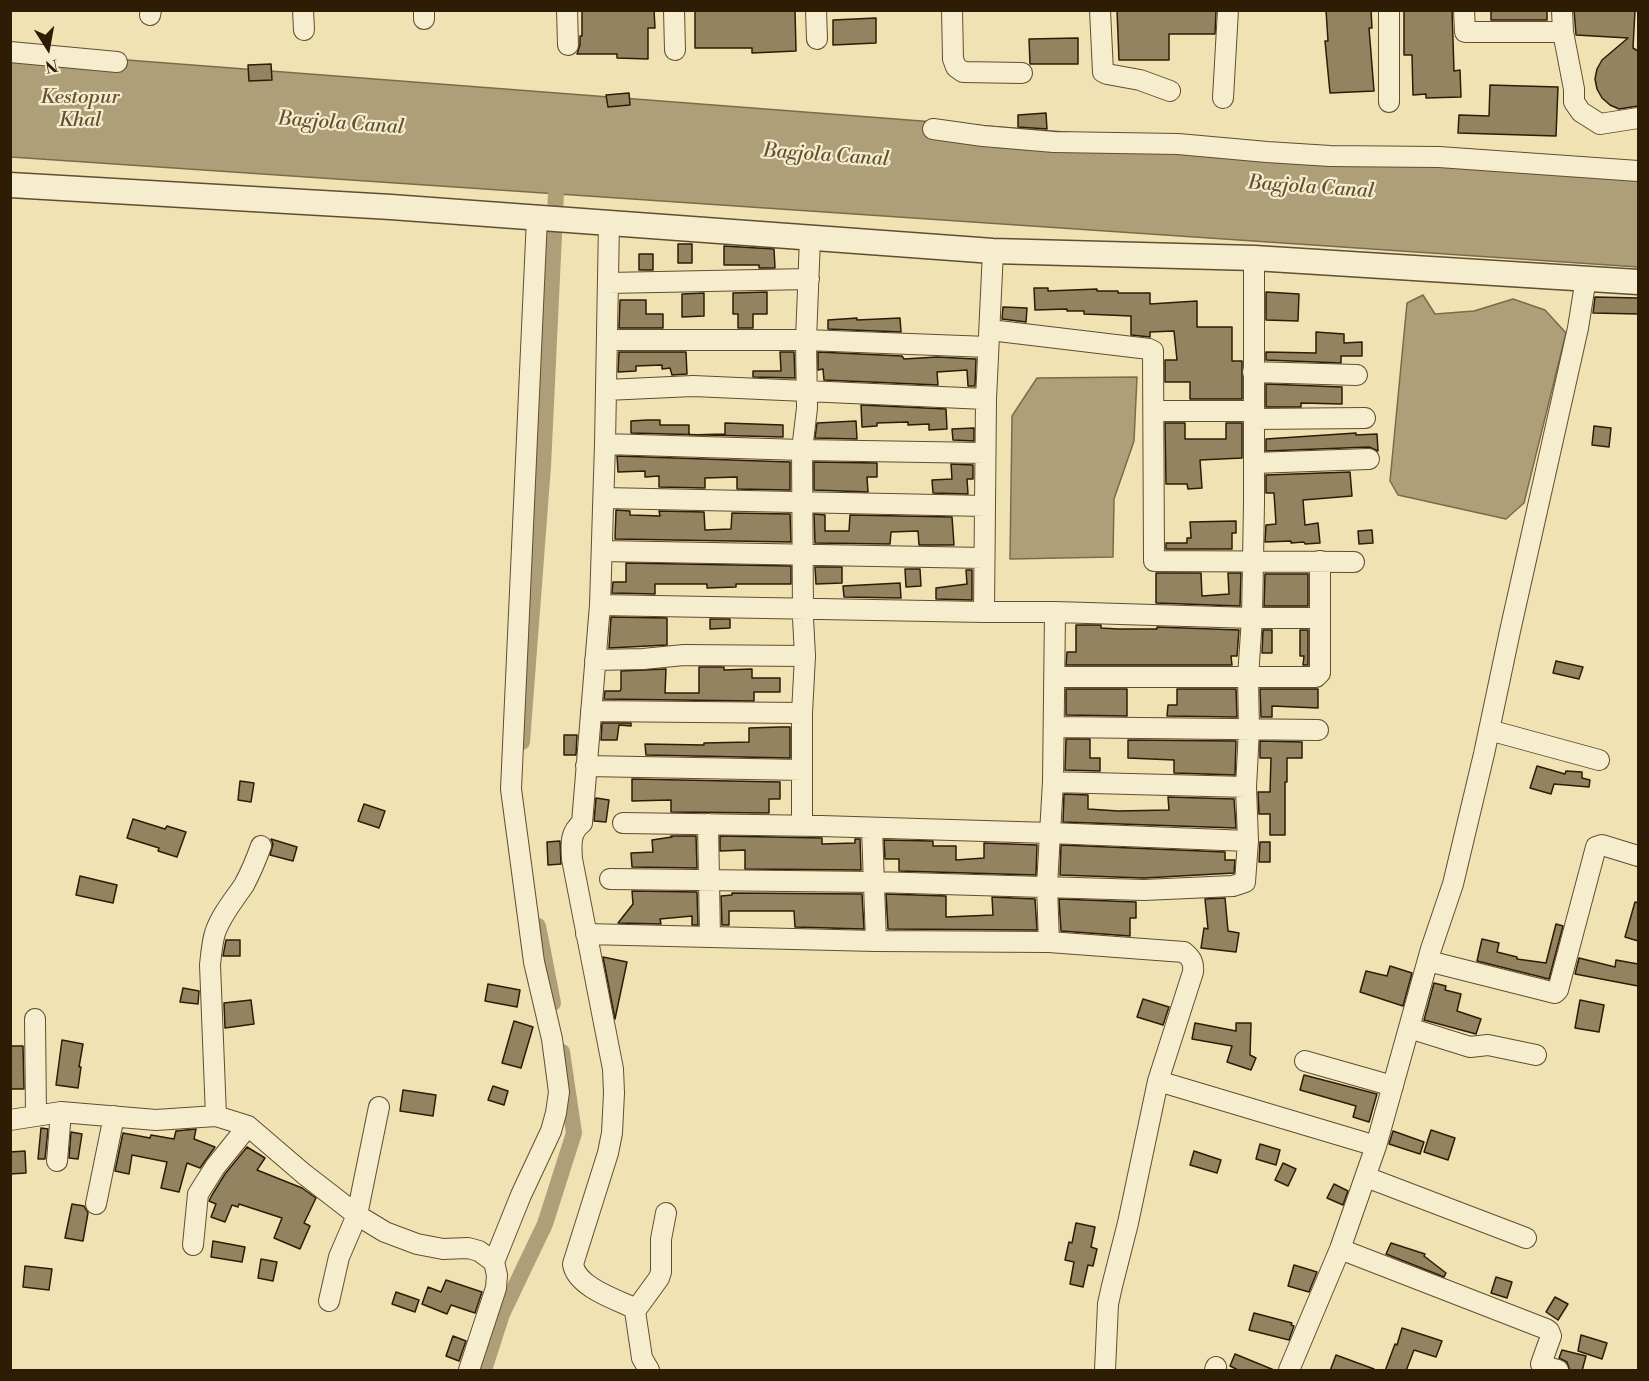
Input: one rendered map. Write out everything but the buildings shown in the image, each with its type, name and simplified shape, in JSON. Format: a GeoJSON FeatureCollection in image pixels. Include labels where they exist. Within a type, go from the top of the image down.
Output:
{"type":"FeatureCollection","features":[{"type":"Feature","properties":{"kind":"street"},"geometry":{"type":"LineString","coordinates":[[567,10],[568,45]]}},
{"type":"Feature","properties":{"kind":"street"},"geometry":{"type":"LineString","coordinates":[[674,10],[675,50]]}},
{"type":"Feature","properties":{"kind":"street"},"geometry":{"type":"LineString","coordinates":[[816,10],[817,39]]}},
{"type":"Feature","properties":{"kind":"street"},"geometry":{"type":"LineString","coordinates":[[952,10],[953,59],[956,66],[963,72],[1022,73]]}},
{"type":"Feature","properties":{"kind":"street"},"geometry":{"type":"LineString","coordinates":[[1100,10],[1103,72],[1140,80],[1170,91]]}},
{"type":"Feature","properties":{"kind":"street"},"geometry":{"type":"LineString","coordinates":[[1223,98],[1228,10]]}},
{"type":"Feature","properties":{"kind":"street"},"geometry":{"type":"LineString","coordinates":[[1389,10],[1389,102]]}},
{"type":"Feature","properties":{"kind":"street"},"geometry":{"type":"LineString","coordinates":[[1464,10],[1465,33],[1563,32]]}},
{"type":"Feature","properties":{"kind":"street"},"geometry":{"type":"LineString","coordinates":[[1562,10],[1563,32],[1574,89],[1574,102],[1581,112],[1600,124],[1638,118]]}},
{"type":"Feature","properties":{"kind":"street"},"geometry":{"type":"LineString","coordinates":[[10,52],[117,62]]}},
{"type":"Feature","properties":{"kind":"street"},"geometry":{"type":"LineString","coordinates":[[933,129],[1054,142],[1178,144],[1319,155],[1439,157],[1638,171]]}},
{"type":"Feature","properties":{"kind":"street"},"geometry":{"type":"LineString","coordinates":[[10,185],[391,207],[993,251],[1254,258],[1638,282]]}},
{"type":"Feature","properties":{"kind":"street"},"geometry":{"type":"LineString","coordinates":[[469,1371],[496,1288],[497,1275],[494,1262],[521,1195],[551,1131],[559,1092],[552,1039],[534,962],[511,789],[542,219]]}},
{"type":"Feature","properties":{"kind":"street"},"geometry":{"type":"LineString","coordinates":[[609,224],[600,605],[582,823],[576,827],[571,842],[572,859],[612,1069],[614,1112],[608,1153],[573,1264],[574,1271],[580,1279],[602,1294],[632,1307],[635,1311],[642,1358],[649,1371]]}},
{"type":"Feature","properties":{"kind":"street"},"geometry":{"type":"LineString","coordinates":[[802,825],[802,713],[805,656],[802,607],[802,450],[807,408],[806,340],[810,238]]}},
{"type":"Feature","properties":{"kind":"street"},"geometry":{"type":"LineString","coordinates":[[984,612],[986,399],[993,251]]}},
{"type":"Feature","properties":{"kind":"street"},"geometry":{"type":"LineString","coordinates":[[610,879],[1047,885],[1144,890],[1242,885],[1247,877],[1248,841],[1246,787],[1249,730],[1248,677],[1252,618],[1254,258]]}},
{"type":"Feature","properties":{"kind":"street"},"geometry":{"type":"LineString","coordinates":[[1289,1371],[1340,1250],[1366,1177],[1428,961],[1454,884],[1578,328],[1586,278]]}},
{"type":"Feature","properties":{"kind":"street"},"geometry":{"type":"LineString","coordinates":[[608,283],[809,279]]}},
{"type":"Feature","properties":{"kind":"street"},"geometry":{"type":"LineString","coordinates":[[607,340],[989,339],[1149,349],[1153,351],[1155,357],[1154,561],[1354,562]]}},
{"type":"Feature","properties":{"kind":"street"},"geometry":{"type":"LineString","coordinates":[[1253,372],[1357,375]]}},
{"type":"Feature","properties":{"kind":"street"},"geometry":{"type":"LineString","coordinates":[[606,390],[693,386],[806,389],[986,399]]}},
{"type":"Feature","properties":{"kind":"street"},"geometry":{"type":"LineString","coordinates":[[1154,411],[1365,418]]}},
{"type":"Feature","properties":{"kind":"street"},"geometry":{"type":"LineString","coordinates":[[605,444],[985,453]]}},
{"type":"Feature","properties":{"kind":"street"},"geometry":{"type":"LineString","coordinates":[[1254,463],[1369,459]]}},
{"type":"Feature","properties":{"kind":"street"},"geometry":{"type":"LineString","coordinates":[[604,498],[985,506]]}},
{"type":"Feature","properties":{"kind":"street"},"geometry":{"type":"LineString","coordinates":[[602,551],[984,558]]}},
{"type":"Feature","properties":{"kind":"street"},"geometry":{"type":"LineString","coordinates":[[1055,677],[1312,678],[1319,675],[1320,561]]}},
{"type":"Feature","properties":{"kind":"street"},"geometry":{"type":"LineString","coordinates":[[600,605],[1320,618]]}},
{"type":"Feature","properties":{"kind":"street"},"geometry":{"type":"LineString","coordinates":[[1049,942],[1047,885],[1053,782],[1055,612]]}},
{"type":"Feature","properties":{"kind":"street"},"geometry":{"type":"LineString","coordinates":[[595,660],[684,655],[805,656]]}},
{"type":"Feature","properties":{"kind":"street"},"geometry":{"type":"LineString","coordinates":[[591,711],[802,713]]}},
{"type":"Feature","properties":{"kind":"street"},"geometry":{"type":"LineString","coordinates":[[1054,727],[1318,730]]}},
{"type":"Feature","properties":{"kind":"street"},"geometry":{"type":"LineString","coordinates":[[1489,730],[1599,760]]}},
{"type":"Feature","properties":{"kind":"street"},"geometry":{"type":"LineString","coordinates":[[586,766],[802,770]]}},
{"type":"Feature","properties":{"kind":"street"},"geometry":{"type":"LineString","coordinates":[[1053,782],[1246,787]]}},
{"type":"Feature","properties":{"kind":"street"},"geometry":{"type":"LineString","coordinates":[[623,823],[802,825],[1248,841]]}},
{"type":"Feature","properties":{"kind":"street"},"geometry":{"type":"LineString","coordinates":[[708,824],[710,936]]}},
{"type":"Feature","properties":{"kind":"street"},"geometry":{"type":"LineString","coordinates":[[872,828],[876,941]]}},
{"type":"Feature","properties":{"kind":"street"},"geometry":{"type":"LineString","coordinates":[[1428,961],[1556,993],[1596,847],[1602,845],[1638,856]]}},
{"type":"Feature","properties":{"kind":"street"},"geometry":{"type":"LineString","coordinates":[[216,1116],[210,965],[212,949],[221,921],[255,864],[261,846]]}},
{"type":"Feature","properties":{"kind":"street"},"geometry":{"type":"LineString","coordinates":[[586,934],[876,941],[1049,942],[1184,952],[1190,957],[1193,972],[1158,1081],[1128,1223],[1110,1295],[1105,1371]]}},
{"type":"Feature","properties":{"kind":"street"},"geometry":{"type":"LineString","coordinates":[[35,1019],[36,1115]]}},
{"type":"Feature","properties":{"kind":"street"},"geometry":{"type":"LineString","coordinates":[[1409,1028],[1470,1047],[1488,1045],[1536,1055]]}},
{"type":"Feature","properties":{"kind":"street"},"geometry":{"type":"LineString","coordinates":[[1305,1061],[1393,1086]]}},
{"type":"Feature","properties":{"kind":"street"},"geometry":{"type":"LineString","coordinates":[[1158,1081],[1376,1146]]}},
{"type":"Feature","properties":{"kind":"street"},"geometry":{"type":"LineString","coordinates":[[329,1301],[339,1257],[357,1215],[379,1107]]}},
{"type":"Feature","properties":{"kind":"street"},"geometry":{"type":"LineString","coordinates":[[10,1120],[61,1112],[156,1120],[216,1116],[248,1125],[304,1174],[357,1215],[385,1232],[417,1244],[443,1249],[468,1248],[479,1251],[494,1262]]}},
{"type":"Feature","properties":{"kind":"street"},"geometry":{"type":"LineString","coordinates":[[57,1161],[61,1112]]}},
{"type":"Feature","properties":{"kind":"street"},"geometry":{"type":"LineString","coordinates":[[96,1204],[114,1116]]}},
{"type":"Feature","properties":{"kind":"street"},"geometry":{"type":"LineString","coordinates":[[193,1245],[198,1194],[215,1167],[248,1125]]}},
{"type":"Feature","properties":{"kind":"street"},"geometry":{"type":"LineString","coordinates":[[1366,1177],[1526,1238]]}},
{"type":"Feature","properties":{"kind":"street"},"geometry":{"type":"LineString","coordinates":[[635,1311],[661,1272],[660,1239],[666,1213]]}},
{"type":"Feature","properties":{"kind":"street"},"geometry":{"type":"LineString","coordinates":[[1340,1250],[1546,1329],[1551,1336],[1541,1364],[1558,1371]]}},
{"type":"Feature","properties":{"kind":"water","name":"Kestopur Khal"},"geometry":{"type":"Polygon","coordinates":[[[10,51],[1638,176],[1638,267],[11,157],[10,51]]]}},
{"type":"Feature","properties":{"kind":"water"},"geometry":{"type":"Polygon","coordinates":[[[1423,295],[1435,314],[1474,311],[1513,299],[1545,310],[1566,333],[1524,503],[1506,519],[1398,495],[1390,481],[1407,303],[1423,295]]]}},
{"type":"Feature","properties":{"kind":"water"},"geometry":{"type":"Polygon","coordinates":[[[1137,377],[1134,441],[1114,499],[1113,557],[1010,559],[1012,416],[1037,378],[1137,377]]]}},
{"type":"Feature","properties":{"kind":"waterway"},"geometry":{"type":"LineString","coordinates":[[522,742],[543,466],[557,172]]}},
{"type":"Feature","properties":{"kind":"waterway"},"geometry":{"type":"LineString","coordinates":[[538,926],[553,1003]]}},
{"type":"Feature","properties":{"kind":"waterway"},"geometry":{"type":"LineString","coordinates":[[484,1370],[502,1314],[545,1224],[574,1133],[562,1052]]}},
{"type":"Feature","properties":{"kind":"water label","name":"Bagjola Canal"},"geometry":{"type":"Point","coordinates":[341,124]}},
{"type":"Feature","properties":{"kind":"water label","name":"Bagjola Canal"},"geometry":{"type":"Point","coordinates":[826,156]}},
{"type":"Feature","properties":{"kind":"water label","name":"Bagjola Canal"},"geometry":{"type":"Point","coordinates":[1311,188]}}]}
